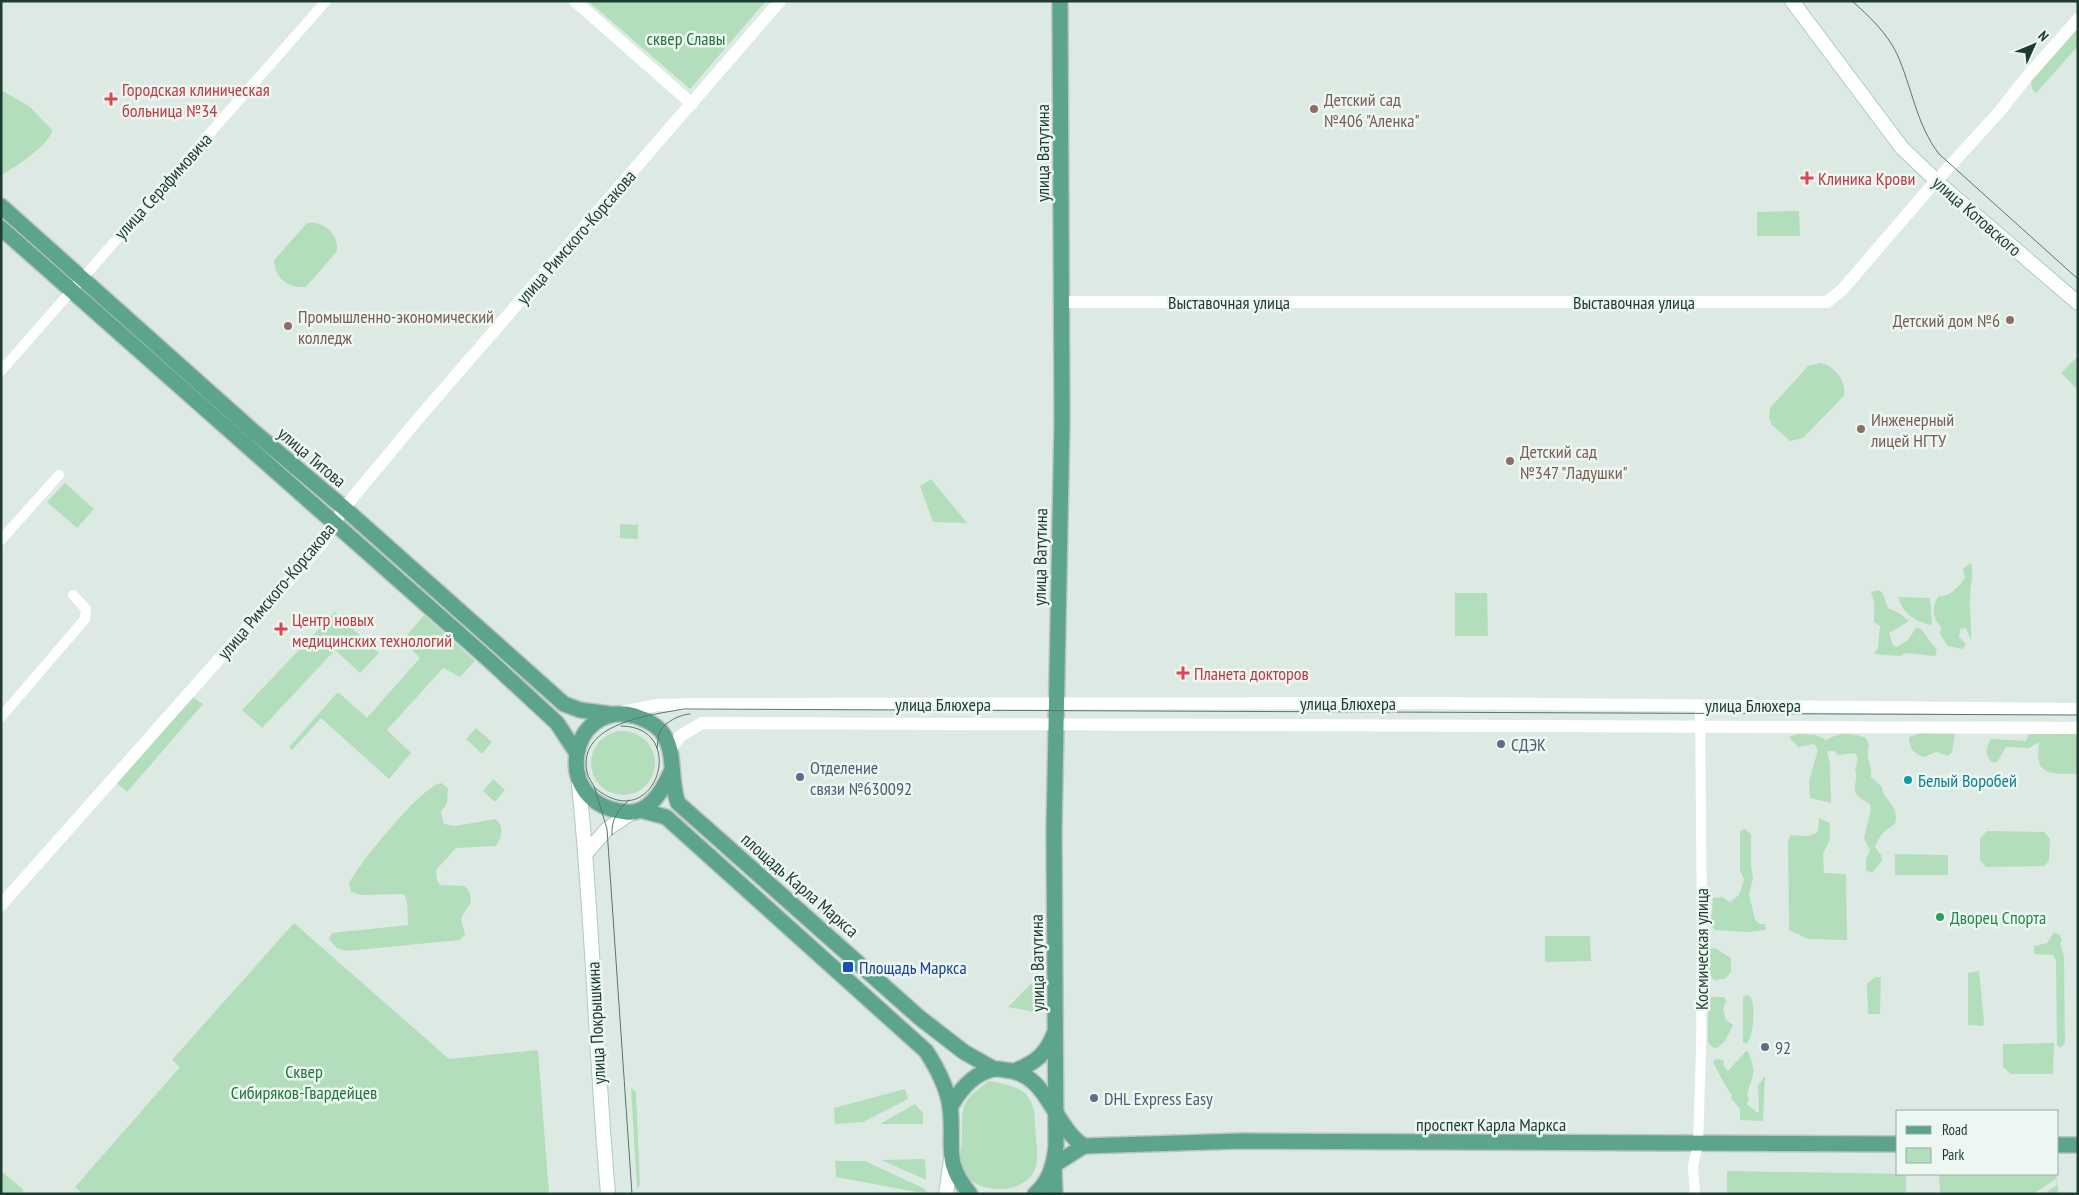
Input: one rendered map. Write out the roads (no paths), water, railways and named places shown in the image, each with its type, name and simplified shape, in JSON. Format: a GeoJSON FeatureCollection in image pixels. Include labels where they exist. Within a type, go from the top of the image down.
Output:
{"type":"FeatureCollection","features":[{"type":"Feature","properties":{"kind":"main road","name":"улица Ватутина"},"geometry":{"type":"LineString","coordinates":[[1056,1114],[1055,703],[1062,431],[1060,1]]}},
{"type":"Feature","properties":{"kind":"main road","name":"улица Котовского"},"geometry":{"type":"LineString","coordinates":[[1792,1],[1902,148],[1936,181],[2078,303]]}},
{"type":"Feature","properties":{"kind":"main road","name":"улица Титова"},"geometry":{"type":"LineString","coordinates":[[1,206],[254,432],[344,508],[564,704],[580,710],[614,714]]}},
{"type":"Feature","properties":{"kind":"main road","name":"улица Титова"},"geometry":{"type":"LineString","coordinates":[[1,228],[335,522],[557,723],[576,752]]}},
{"type":"Feature","properties":{"kind":"main road","name":"площадь Карла Маркса"},"geometry":{"type":"LineString","coordinates":[[614,714],[641,718],[652,723],[660,730],[670,750],[673,790],[678,803],[920,1018],[964,1052],[994,1069]]}},
{"type":"Feature","properties":{"kind":"main road"},"geometry":{"type":"LineString","coordinates":[[614,714],[601,718],[586,731],[576,752],[579,785],[600,806],[617,811],[666,817],[926,1051],[938,1070],[950,1108],[951,1160],[946,1194]]}},
{"type":"Feature","properties":{"kind":"main road"},"geometry":{"type":"LineString","coordinates":[[586,852],[607,829],[636,812],[663,790],[671,772]]}},
{"type":"Feature","properties":{"kind":"main road","name":"улица Покрышкина"},"geometry":{"type":"LineString","coordinates":[[579,785],[586,852],[596,1048],[608,1194]]}},
{"type":"Feature","properties":{"kind":"main road"},"geometry":{"type":"LineString","coordinates":[[1035,1194],[1045,1182],[1054,1165],[1084,1146],[1073,1139],[1040,1088],[1017,1070],[1044,1055],[1057,1026]]}},
{"type":"Feature","properties":{"kind":"main road","name":"площадь Карла Маркса"},"geometry":{"type":"LineString","coordinates":[[950,1108],[962,1088],[983,1072],[994,1069],[1017,1070]]}},
{"type":"Feature","properties":{"kind":"main road"},"geometry":{"type":"LineString","coordinates":[[1055,1194],[1056,1114]]}},
{"type":"Feature","properties":{"kind":"main road","name":"проспект Карла Маркса"},"geometry":{"type":"LineString","coordinates":[[1084,1146],[1241,1142],[1896,1144]]}},
{"type":"Feature","properties":{"kind":"main road"},"geometry":{"type":"LineString","coordinates":[[2059,1145],[2078,1145]]}},
{"type":"Feature","properties":{"kind":"main road"},"geometry":{"type":"LineString","coordinates":[[951,1160],[957,1178],[970,1194]]}},
{"type":"Feature","properties":{"kind":"street","name":"улица Серафимовича"},"geometry":{"type":"LineString","coordinates":[[1,372],[326,1]]}},
{"type":"Feature","properties":{"kind":"street"},"geometry":{"type":"LineString","coordinates":[[576,1],[692,104]]}},
{"type":"Feature","properties":{"kind":"street","name":"улица Римского-Корсакова"},"geometry":{"type":"LineString","coordinates":[[1,905],[323,542],[344,508],[492,333],[780,1]]}},
{"type":"Feature","properties":{"kind":"street","name":"Выставочная улица"},"geometry":{"type":"LineString","coordinates":[[1062,302],[1827,302],[1842,290],[1936,181],[1994,118],[2078,19]]}},
{"type":"Feature","properties":{"kind":"street"},"geometry":{"type":"LineString","coordinates":[[1,540],[59,475]]}},
{"type":"Feature","properties":{"kind":"street"},"geometry":{"type":"LineString","coordinates":[[1,717],[85,619],[86,609],[73,595]]}},
{"type":"Feature","properties":{"kind":"street","name":"улица Блюхера"},"geometry":{"type":"LineString","coordinates":[[614,714],[657,705],[688,704],[1700,705],[2078,709]]}},
{"type":"Feature","properties":{"kind":"street","name":"Космическая улица"},"geometry":{"type":"LineString","coordinates":[[1694,1194],[1693,1166],[1698,1144],[1702,933],[1700,705]]}},
{"type":"Feature","properties":{"kind":"street","name":"улица Блюхера"},"geometry":{"type":"LineString","coordinates":[[670,750],[680,736],[702,724],[2078,728]]}},
{"type":"Feature","properties":{"kind":"tram line"},"geometry":{"type":"LineString","coordinates":[[1852,1],[1877,25],[1893,46],[1925,130],[1939,154],[2078,279]]}},
{"type":"Feature","properties":{"kind":"tram line"},"geometry":{"type":"LineString","coordinates":[[632,1194],[607,829],[595,789],[587,772],[587,755],[593,742],[619,724],[654,714],[684,709],[2078,715]]}},
{"type":"Feature","properties":{"kind":"tram line"},"geometry":{"type":"LineString","coordinates":[[657,748],[659,733],[662,728],[674,719],[690,714]]}},
{"type":"Feature","properties":{"kind":"tram line"},"geometry":{"type":"LineString","coordinates":[[594,787],[616,800],[634,800],[648,791],[657,776],[659,759],[655,743],[642,731],[621,726]]}},
{"type":"Feature","properties":{"kind":"tram line"},"geometry":{"type":"LineString","coordinates":[[612,835],[616,815],[629,800]]}},
{"type":"Feature","properties":{"kind":"place","name":"Городская клиническая больница №34"},"geometry":{"type":"Point","coordinates":[111,99]}},
{"type":"Feature","properties":{"kind":"place","name":"Детский сад №406 \"Аленка\""},"geometry":{"type":"Point","coordinates":[1314,109]}},
{"type":"Feature","properties":{"kind":"place","name":"Клиника Крови"},"geometry":{"type":"Point","coordinates":[1807,178]}},
{"type":"Feature","properties":{"kind":"place","name":"Детский дом №6"},"geometry":{"type":"Point","coordinates":[2010,320]}},
{"type":"Feature","properties":{"kind":"place","name":"Промышленно-экономический колледж"},"geometry":{"type":"Point","coordinates":[288,326]}},
{"type":"Feature","properties":{"kind":"place","name":"Инженерный лицей НГТУ"},"geometry":{"type":"Point","coordinates":[1861,429]}},
{"type":"Feature","properties":{"kind":"place","name":"Детский сад №347 \"Ладушки\""},"geometry":{"type":"Point","coordinates":[1510,461]}},
{"type":"Feature","properties":{"kind":"place","name":"Центр новых медицинских технологий"},"geometry":{"type":"Point","coordinates":[281,629]}},
{"type":"Feature","properties":{"kind":"place","name":"Планета докторов"},"geometry":{"type":"Point","coordinates":[1183,673]}},
{"type":"Feature","properties":{"kind":"place","name":"СДЭК"},"geometry":{"type":"Point","coordinates":[1501,744]}},
{"type":"Feature","properties":{"kind":"place","name":"Отделение связи №630092"},"geometry":{"type":"Point","coordinates":[800,777]}},
{"type":"Feature","properties":{"kind":"place","name":"Белый Воробей"},"geometry":{"type":"Point","coordinates":[1908,780]}},
{"type":"Feature","properties":{"kind":"place","name":"Дворец Спорта"},"geometry":{"type":"Point","coordinates":[1940,917]}},
{"type":"Feature","properties":{"kind":"place","name":"Площадь Маркса"},"geometry":{"type":"Point","coordinates":[848,967]}},
{"type":"Feature","properties":{"kind":"place","name":"92"},"geometry":{"type":"Point","coordinates":[1765,1047]}},
{"type":"Feature","properties":{"kind":"place","name":"DHL Express Easy"},"geometry":{"type":"Point","coordinates":[1094,1098]}},
{"type":"Feature","properties":{"kind":"park label","name":"сквер Славы"},"geometry":{"type":"Point","coordinates":[686,38]}},
{"type":"Feature","properties":{"kind":"park label","name":"Сквер Сибиряков-Гвардейцев"},"geometry":{"type":"Point","coordinates":[304,1081]}}]}
